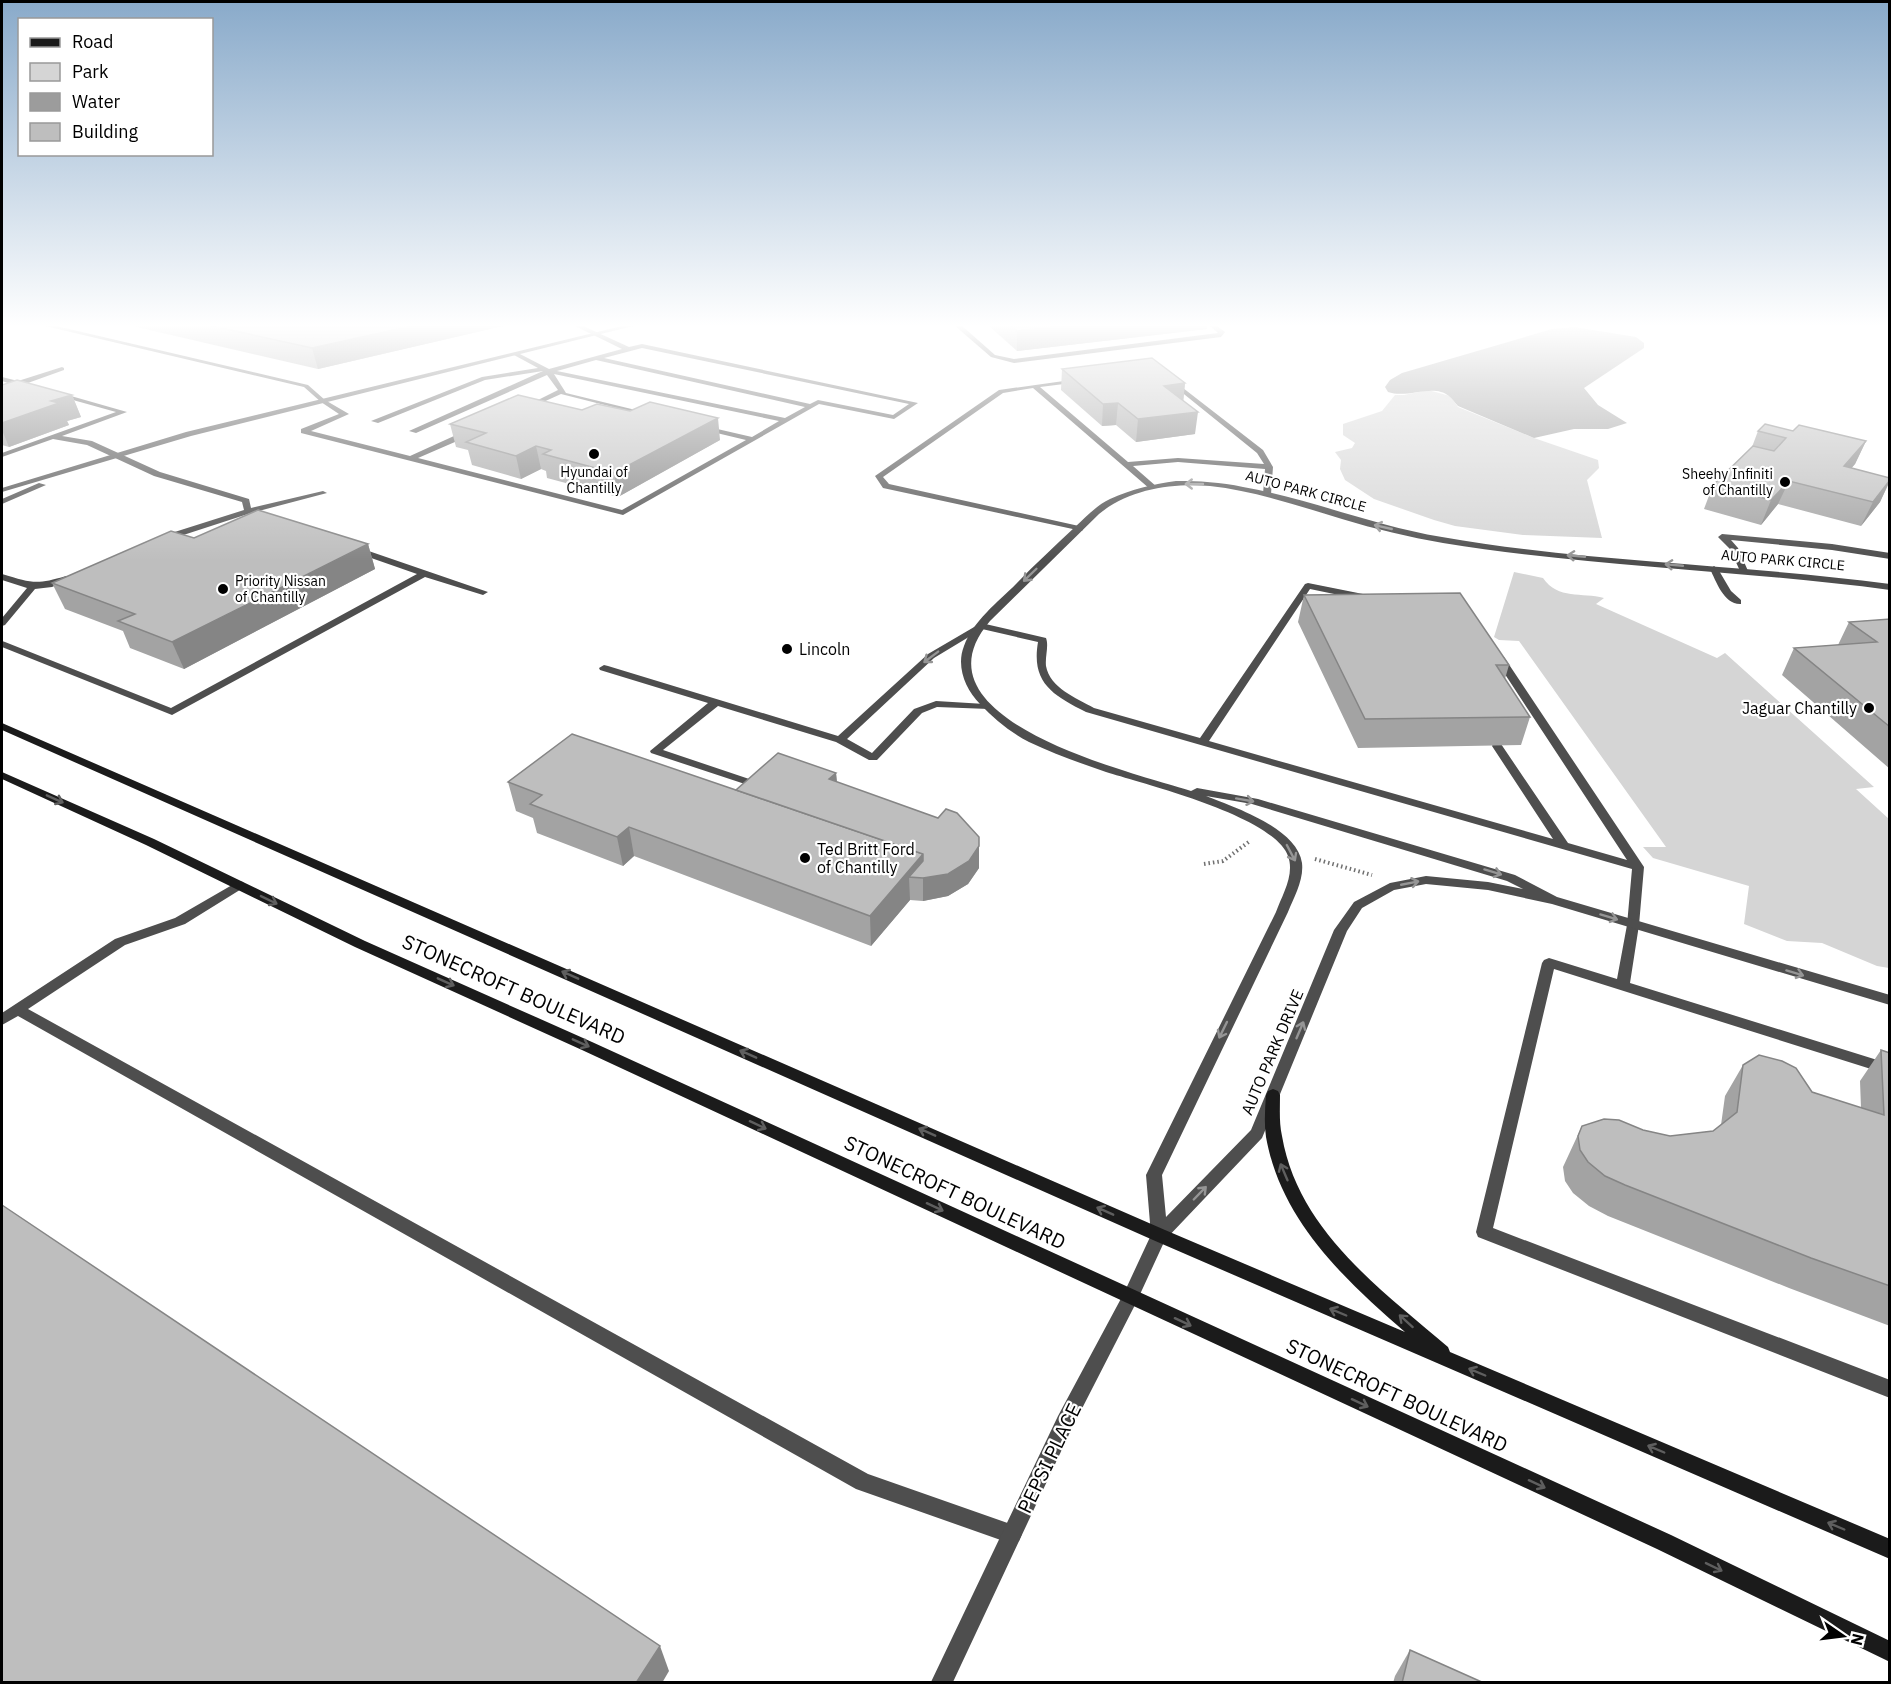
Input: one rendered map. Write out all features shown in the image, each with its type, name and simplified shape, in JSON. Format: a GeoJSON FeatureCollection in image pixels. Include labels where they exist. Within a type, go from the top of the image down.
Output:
{"type":"FeatureCollection","features":[{"type":"Feature","properties":{"kind":"main road","name":"STONECROFT BOULEVARD"},"geometry":{"type":"LineString","coordinates":[[2,726],[1159,1234],[1890,1548]]}},
{"type":"Feature","properties":{"kind":"main road","name":"STONECROFT BOULEVARD"},"geometry":{"type":"LineString","coordinates":[[2,775],[360,944],[598,1051],[1664,1542],[1890,1652]]}},
{"type":"Feature","properties":{"kind":"main road"},"geometry":{"type":"LineString","coordinates":[[1273,1095],[1274,1135],[1279,1161],[1308,1223],[1341,1263],[1449,1360]]}},
{"type":"Feature","properties":{"kind":"street"},"geometry":{"type":"LineString","coordinates":[[2,455],[123,412],[92,404]]}},
{"type":"Feature","properties":{"kind":"street"},"geometry":{"type":"LineString","coordinates":[[2,490],[116,455],[313,404]]}},
{"type":"Feature","properties":{"kind":"street"},"geometry":{"type":"LineString","coordinates":[[327,404],[345,414],[304,431],[623,513],[815,404]]}},
{"type":"Feature","properties":{"kind":"street"},"geometry":{"type":"LineString","coordinates":[[375,421],[419,404]]}},
{"type":"Feature","properties":{"kind":"street"},"geometry":{"type":"LineString","coordinates":[[413,430],[473,404]]}},
{"type":"Feature","properties":{"kind":"street"},"geometry":{"type":"LineString","coordinates":[[518,411],[535,404]]}},
{"type":"Feature","properties":{"kind":"street"},"geometry":{"type":"LineString","coordinates":[[603,404],[656,416]]}},
{"type":"Feature","properties":{"kind":"street"},"geometry":{"type":"LineString","coordinates":[[705,404],[785,420]]}},
{"type":"Feature","properties":{"kind":"street"},"geometry":{"type":"LineString","coordinates":[[800,404],[811,406]]}},
{"type":"Feature","properties":{"kind":"street"},"geometry":{"type":"LineString","coordinates":[[826,404],[894,417],[914,404]]}},
{"type":"Feature","properties":{"kind":"street"},"geometry":{"type":"LineString","coordinates":[[983,404],[879,476],[886,486],[1079,529]]}},
{"type":"Feature","properties":{"kind":"street"},"geometry":{"type":"LineString","coordinates":[[1055,404],[1153,487]]}},
{"type":"Feature","properties":{"kind":"street"},"geometry":{"type":"LineString","coordinates":[[1199,404],[1264,456],[1269,467],[1267,494]]}},
{"type":"Feature","properties":{"kind":"street"},"geometry":{"type":"LineString","coordinates":[[604,410],[613,406]]}},
{"type":"Feature","properties":{"kind":"street"},"geometry":{"type":"LineString","coordinates":[[699,426],[753,439]]}},
{"type":"Feature","properties":{"kind":"street"},"geometry":{"type":"LineString","coordinates":[[412,458],[475,430]]}},
{"type":"Feature","properties":{"kind":"street"},"geometry":{"type":"LineString","coordinates":[[53,437],[78,440],[157,474],[246,501],[248,511]]}},
{"type":"Feature","properties":{"kind":"street"},"geometry":{"type":"LineString","coordinates":[[2,502],[116,455]]}},
{"type":"Feature","properties":{"kind":"street"},"geometry":{"type":"LineString","coordinates":[[1126,464],[1178,460],[1269,467]]}},
{"type":"Feature","properties":{"kind":"street","name":"AUTO PARK CIRCLE"},"geometry":{"type":"LineString","coordinates":[[1159,1234],[1154,1175],[1282,912],[1297,867],[1293,853],[1278,836],[1248,816],[1167,786],[1061,753],[998,720],[971,685],[966,668],[966,652],[981,626],[1094,514],[1113,500],[1153,487],[1175,484],[1222,485],[1267,494],[1328,513],[1433,538],[1495,547],[1890,587]]}},
{"type":"Feature","properties":{"kind":"street"},"geometry":{"type":"LineString","coordinates":[[154,542],[248,511],[323,493]]}},
{"type":"Feature","properties":{"kind":"street"},"geometry":{"type":"LineString","coordinates":[[248,511],[270,519]]}},
{"type":"Feature","properties":{"kind":"street"},"geometry":{"type":"LineString","coordinates":[[1744,571],[1734,548],[1722,537],[1890,556]]}},
{"type":"Feature","properties":{"kind":"street"},"geometry":{"type":"LineString","coordinates":[[347,546],[424,574],[483,592]]}},
{"type":"Feature","properties":{"kind":"street"},"geometry":{"type":"LineString","coordinates":[[1714,569],[1727,593],[1738,602]]}},
{"type":"Feature","properties":{"kind":"street"},"geometry":{"type":"LineString","coordinates":[[2,577],[32,587],[51,585],[80,573]]}},
{"type":"Feature","properties":{"kind":"street"},"geometry":{"type":"LineString","coordinates":[[2,644],[172,712],[424,574]]}},
{"type":"Feature","properties":{"kind":"street"},"geometry":{"type":"LineString","coordinates":[[1202,743],[1308,586],[1374,599]]}},
{"type":"Feature","properties":{"kind":"street"},"geometry":{"type":"LineString","coordinates":[[2,623],[32,587]]}},
{"type":"Feature","properties":{"kind":"street"},"geometry":{"type":"LineString","coordinates":[[840,741],[931,656],[981,626],[1043,640],[1040,658],[1044,677],[1060,694],[1090,710],[1638,867]]}},
{"type":"Feature","properties":{"kind":"street"},"geometry":{"type":"LineString","coordinates":[[1493,649],[1638,867],[1633,925],[1623,986]]}},
{"type":"Feature","properties":{"kind":"street"},"geometry":{"type":"LineString","coordinates":[[603,668],[840,741],[873,758],[918,711],[936,704],[986,707]]}},
{"type":"Feature","properties":{"kind":"street"},"geometry":{"type":"LineString","coordinates":[[715,703],[655,751],[765,788]]}},
{"type":"Feature","properties":{"kind":"street"},"geometry":{"type":"LineString","coordinates":[[1497,746],[1564,846]]}},
{"type":"Feature","properties":{"kind":"street","name":"AUTO PARK CIRCLE"},"geometry":{"type":"LineString","coordinates":[[1167,786],[1254,801],[1511,878],[1553,900],[1890,1000]]}},
{"type":"Feature","properties":{"kind":"street","name":"AUTO PARK DRIVE"},"geometry":{"type":"LineString","coordinates":[[1159,1234],[1257,1134],[1341,930],[1358,905],[1390,887],[1439,880],[1488,886],[1553,900]]}},
{"type":"Feature","properties":{"kind":"street"},"geometry":{"type":"LineString","coordinates":[[2,1020],[120,942],[180,921],[239,885]]}},
{"type":"Feature","properties":{"kind":"street"},"geometry":{"type":"LineString","coordinates":[[1890,1070],[1549,963],[1484,1232],[1890,1389]]}},
{"type":"Feature","properties":{"kind":"street"},"geometry":{"type":"LineString","coordinates":[[18,1010],[862,1482],[1012,1534]]}},
{"type":"Feature","properties":{"kind":"street","name":"PEPSI PLACE"},"geometry":{"type":"LineString","coordinates":[[942,1683],[1065,1422],[1130,1298],[1159,1234]]}},
{"type":"Feature","properties":{"kind":"green space"},"geometry":{"type":"Polygon","coordinates":[[[1388,404],[1456,404],[1458,407],[1534,438],[1598,460],[1599,468],[1587,480],[1602,538],[1523,535],[1455,526],[1374,499],[1345,480],[1340,469],[1341,460],[1335,452],[1352,448],[1355,443],[1343,435],[1343,424],[1382,411],[1388,404]]]}},
{"type":"Feature","properties":{"kind":"green space"},"geometry":{"type":"Polygon","coordinates":[[[1514,572],[1543,578],[1556,590],[1604,598],[1596,604],[1717,658],[1725,653],[1874,787],[1856,789],[1889,819],[1889,968],[1877,966],[1822,943],[1787,941],[1744,924],[1749,886],[1653,858],[1643,847],[1666,847],[1519,641],[1499,640],[1494,637],[1514,572]]]}},
{"type":"Feature","properties":{"kind":"water"},"geometry":{"type":"Polygon","coordinates":[[[1456,404],[1597,404],[1627,423],[1608,429],[1574,429],[1534,438],[1456,404]]]}},
{"type":"Feature","properties":{"kind":"building"},"geometry":{"type":"Polygon","coordinates":[[[2,404],[57,404],[2,423],[2,404]]]}},
{"type":"Feature","properties":{"kind":"building"},"geometry":{"type":"Polygon","coordinates":[[[498,404],[555,404],[582,410],[597,404],[630,411],[646,404],[657,404],[718,418],[614,473],[543,454],[551,450],[536,446],[516,456],[466,442],[486,433],[450,424],[498,404]]]}},
{"type":"Feature","properties":{"kind":"building"},"geometry":{"type":"Polygon","coordinates":[[[1119,404],[1187,404],[1198,412],[1138,419],[1119,404]]]}},
{"type":"Feature","properties":{"kind":"building"},"geometry":{"type":"Polygon","coordinates":[[[1765,424],[1793,431],[1799,425],[1866,441],[1844,466],[1890,478],[1890,480],[1873,502],[1789,481],[1771,500],[1713,485],[1753,446],[1774,451],[1786,438],[1758,431],[1765,424]]]}},
{"type":"Feature","properties":{"kind":"building","name":"Priority Nissan of Chantilly"},"geometry":{"type":"Polygon","coordinates":[[[258,510],[368,544],[172,642],[118,621],[135,614],[52,583],[171,531],[194,538],[258,510]]]}},
{"type":"Feature","properties":{"kind":"building"},"geometry":{"type":"Polygon","coordinates":[[[1460,593],[1509,665],[1496,665],[1530,717],[1365,719],[1304,595],[1460,593]]]}},
{"type":"Feature","properties":{"kind":"building"},"geometry":{"type":"Polygon","coordinates":[[[1890,619],[1890,727],[1794,648],[1877,642],[1849,622],[1890,619]]]}},
{"type":"Feature","properties":{"kind":"building"},"geometry":{"type":"Polygon","coordinates":[[[572,734],[923,854],[870,916],[629,827],[617,837],[530,804],[542,795],[508,782],[572,734]]]}},
{"type":"Feature","properties":{"kind":"building"},"geometry":{"type":"Polygon","coordinates":[[[778,753],[836,773],[829,779],[938,818],[946,809],[957,813],[979,837],[979,846],[969,861],[948,874],[923,878],[909,877],[923,861],[923,854],[736,790],[778,753]]]}},
{"type":"Feature","properties":{"kind":"building"},"geometry":{"type":"Polygon","coordinates":[[[1881,1050],[1890,1053],[1890,1286],[1811,1258],[1625,1185],[1605,1176],[1588,1162],[1580,1150],[1578,1136],[1582,1126],[1604,1119],[1619,1120],[1643,1130],[1670,1136],[1713,1131],[1737,1112],[1743,1065],[1759,1055],[1782,1061],[1796,1068],[1812,1092],[1884,1115],[1881,1050]]]}},
{"type":"Feature","properties":{"kind":"building"},"geometry":{"type":"Polygon","coordinates":[[[2,1205],[660,1646],[636,1683],[2,1683],[2,1205]]]}},
{"type":"Feature","properties":{"kind":"building"},"geometry":{"type":"Polygon","coordinates":[[[1410,1650],[1484,1683],[1402,1683],[1410,1650]]]}},
{"type":"Feature","properties":{"kind":"place","name":"Hyundai of Chantilly"},"geometry":{"type":"Point","coordinates":[594,454]}},
{"type":"Feature","properties":{"kind":"place","name":"Sheehy Infiniti of Chantilly"},"geometry":{"type":"Point","coordinates":[1785,482]}},
{"type":"Feature","properties":{"kind":"place","name":"Priority Nissan of Chantilly"},"geometry":{"type":"Point","coordinates":[223,589]}},
{"type":"Feature","properties":{"kind":"place","name":"Lincoln"},"geometry":{"type":"Point","coordinates":[787,649]}},
{"type":"Feature","properties":{"kind":"place","name":"Jaguar Chantilly"},"geometry":{"type":"Point","coordinates":[1869,708]}},
{"type":"Feature","properties":{"kind":"place","name":"Ted Britt Ford of Chantilly"},"geometry":{"type":"Point","coordinates":[805,858]}}]}
